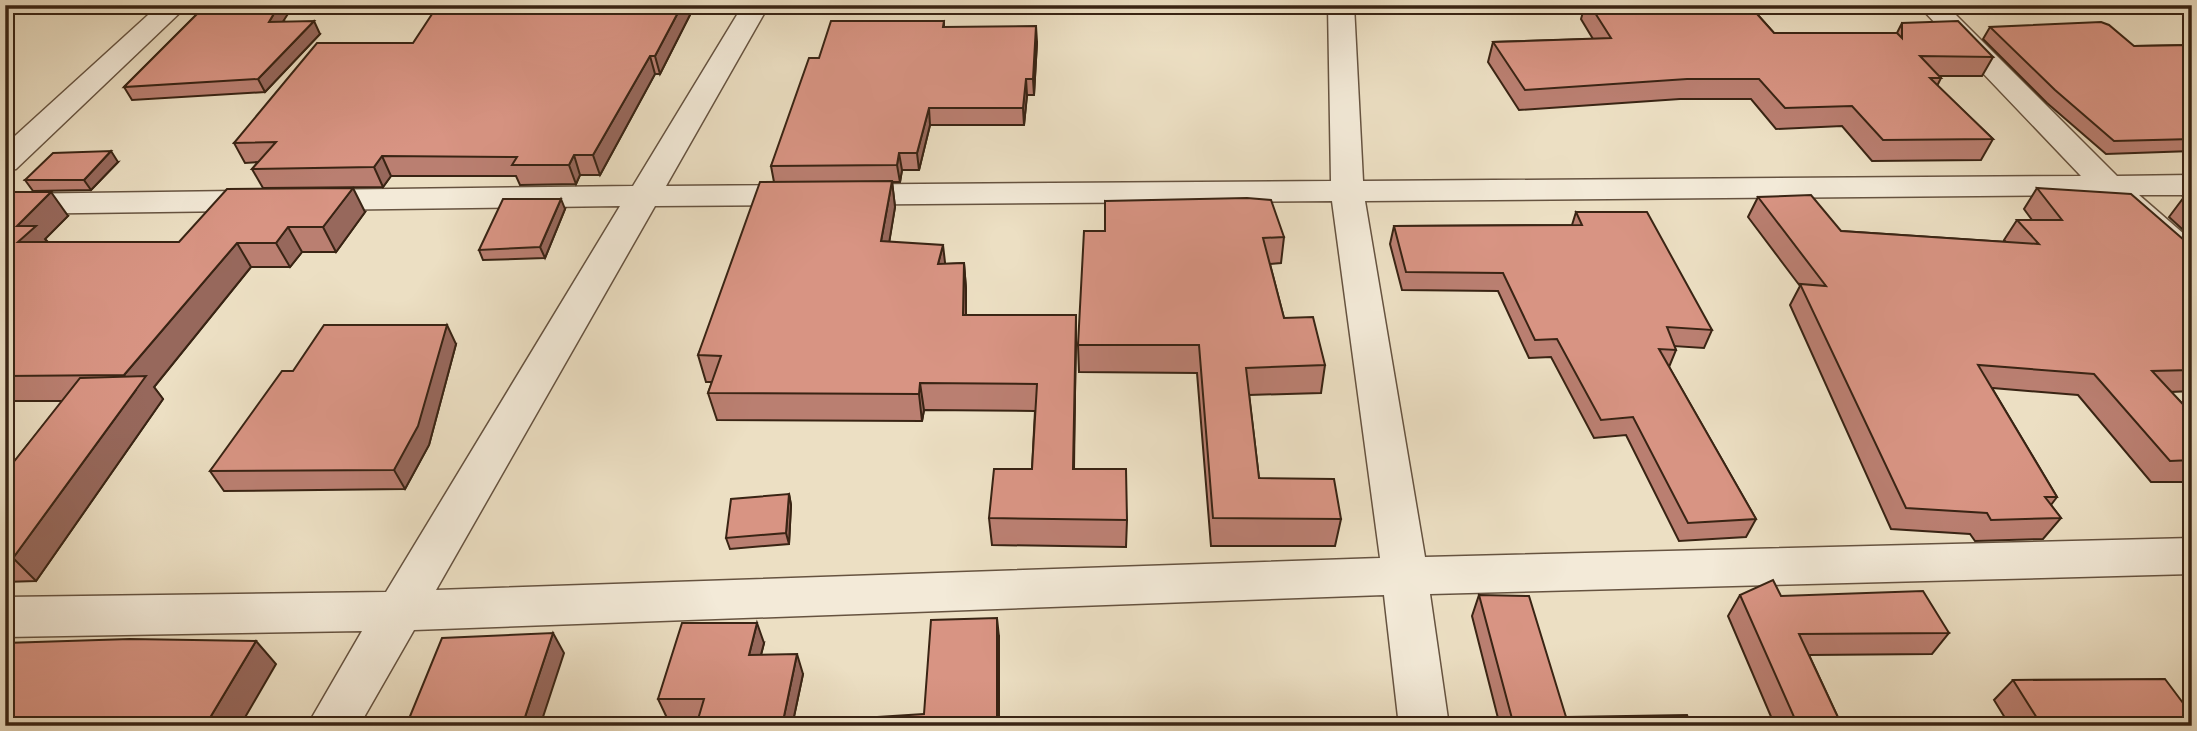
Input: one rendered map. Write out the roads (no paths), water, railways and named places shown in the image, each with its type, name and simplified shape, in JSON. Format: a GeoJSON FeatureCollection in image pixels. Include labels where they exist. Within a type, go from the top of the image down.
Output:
{"type":"FeatureCollection","features":[{"type":"Feature","properties":{"kind":"street"},"geometry":{"type":"LineString","coordinates":[[5,162],[175,5]]}},
{"type":"Feature","properties":{"kind":"street"},"geometry":{"type":"LineString","coordinates":[[332,726],[756,5]]}},
{"type":"Feature","properties":{"kind":"street"},"geometry":{"type":"LineString","coordinates":[[1341,5],[1347,192],[1405,576],[1424,726]]}},
{"type":"Feature","properties":{"kind":"street"},"geometry":{"type":"LineString","coordinates":[[1931,5],[2109,187],[2192,260]]}},
{"type":"Feature","properties":{"kind":"street"},"geometry":{"type":"LineString","coordinates":[[5,204],[645,196],[2192,185]]}},
{"type":"Feature","properties":{"kind":"street"},"geometry":{"type":"LineString","coordinates":[[5,617],[399,611],[1405,576],[2192,556]]}}]}
